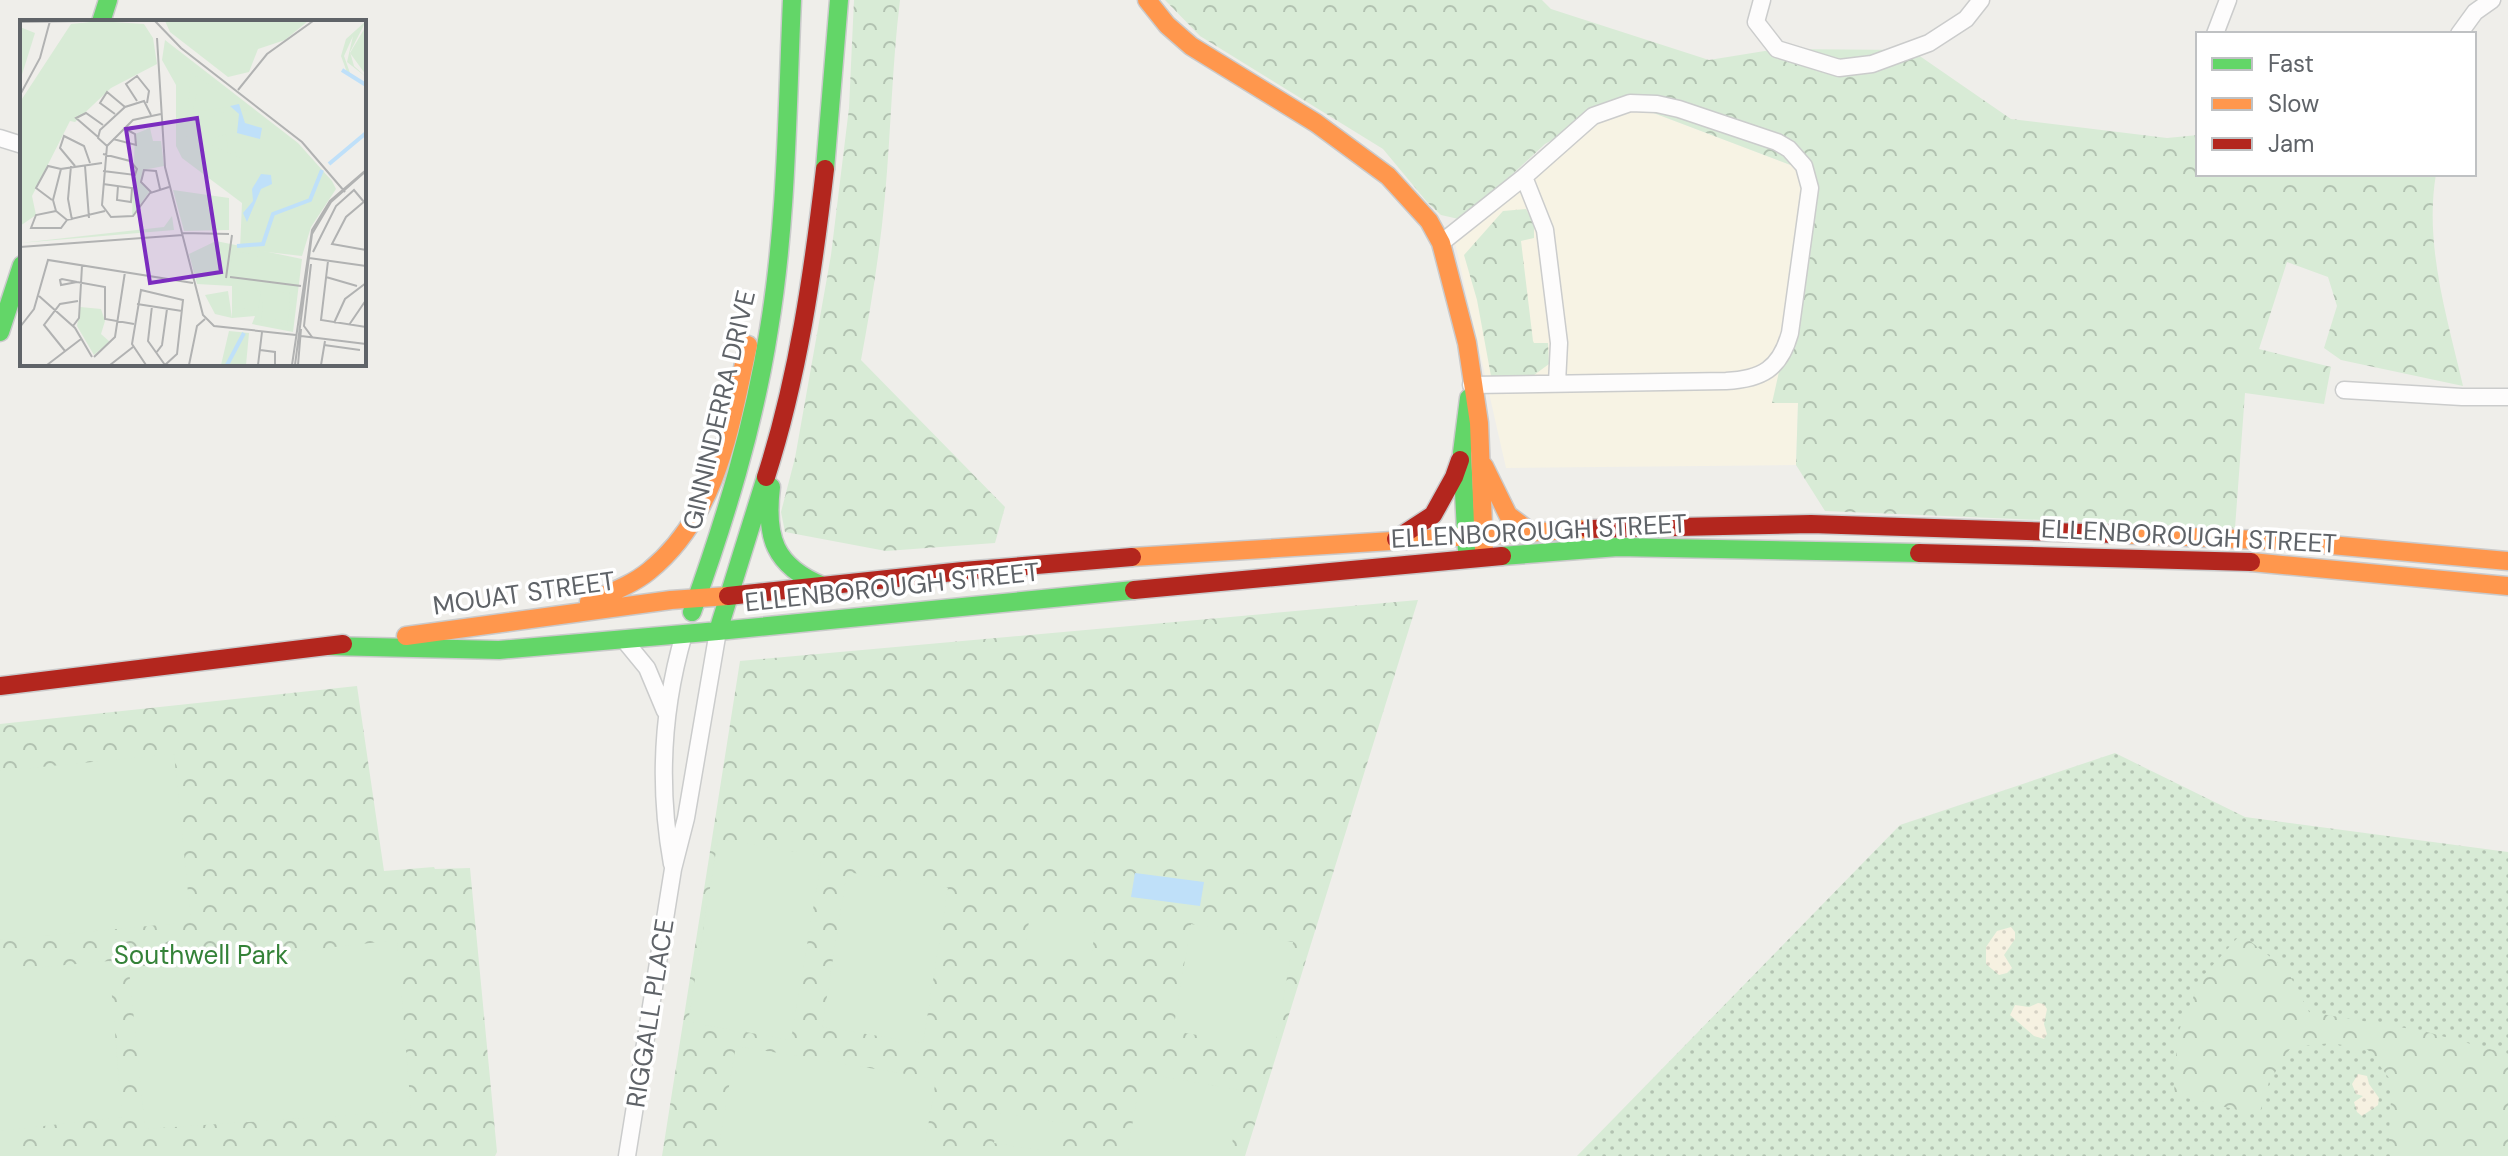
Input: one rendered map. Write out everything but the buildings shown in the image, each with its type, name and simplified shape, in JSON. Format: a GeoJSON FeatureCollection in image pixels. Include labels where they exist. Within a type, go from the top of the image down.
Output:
{"type":"FeatureCollection","features":[{"type":"Feature","properties":{"kind":"main road"},"geometry":{"type":"LineString","coordinates":[[102,20],[108,0]]}},
{"type":"Feature","properties":{"kind":"main road","name":"GINNINDERRA DRIVE"},"geometry":{"type":"LineString","coordinates":[[684,634],[744,443],[766,343],[775,289],[792,0]]}},
{"type":"Feature","properties":{"kind":"main road","name":"GINNINDERRA DRIVE"},"geometry":{"type":"LineString","coordinates":[[718,631],[783,418],[800,345],[831,123],[839,0]]}},
{"type":"Feature","properties":{"kind":"main road"},"geometry":{"type":"LineString","coordinates":[[1147,0],[1167,25],[1191,46],[1316,123],[1388,176],[1429,221],[1441,243],[1467,343],[1479,423],[1482,461],[1475,558]]}},
{"type":"Feature","properties":{"kind":"main road"},"geometry":{"type":"LineString","coordinates":[[563,614],[620,589],[660,562],[686,534],[708,497],[724,448],[784,169]]}},
{"type":"Feature","properties":{"kind":"main road"},"geometry":{"type":"LineString","coordinates":[[0,332],[20,271]]}},
{"type":"Feature","properties":{"kind":"main road"},"geometry":{"type":"LineString","coordinates":[[1395,540],[1433,515],[1454,477],[1462,453],[1471,385]]}},
{"type":"Feature","properties":{"kind":"main road"},"geometry":{"type":"LineString","coordinates":[[783,418],[768,508],[770,536],[779,556],[787,564],[802,576],[823,586]]}},
{"type":"Feature","properties":{"kind":"main road"},"geometry":{"type":"LineString","coordinates":[[1462,453],[1475,538]]}},
{"type":"Feature","properties":{"kind":"main road"},"geometry":{"type":"LineString","coordinates":[[1482,461],[1508,515],[1532,533]]}},
{"type":"Feature","properties":{"kind":"main road","name":"ELLENBOROUGH STREET"},"geometry":{"type":"LineString","coordinates":[[728,596],[1148,556],[1621,527],[1811,524],[2286,541],[2508,561]]}},
{"type":"Feature","properties":{"kind":"main road","name":"ELLENBOROUGH STREET"},"geometry":{"type":"LineString","coordinates":[[718,631],[1618,547],[2104,556],[2282,563],[2508,586]]}},
{"type":"Feature","properties":{"kind":"main road","name":"MOUAT STREET"},"geometry":{"type":"LineString","coordinates":[[0,686],[728,596]]}},
{"type":"Feature","properties":{"kind":"main road","name":"MOUAT STREET"},"geometry":{"type":"LineString","coordinates":[[328,646],[499,650],[718,631]]}},
{"type":"Feature","properties":{"kind":"street"},"geometry":{"type":"LineString","coordinates":[[1762,0],[1756,22],[1777,49],[1839,68],[1872,64],[1929,43],[1966,19],[1981,0]]}},
{"type":"Feature","properties":{"kind":"street"},"geometry":{"type":"LineString","coordinates":[[2216,32],[2228,0]]}},
{"type":"Feature","properties":{"kind":"street"},"geometry":{"type":"LineString","coordinates":[[2460,32],[2475,12],[2492,0]]}},
{"type":"Feature","properties":{"kind":"street"},"geometry":{"type":"LineString","coordinates":[[1441,243],[1524,177],[1593,116],[1616,106],[1644,103],[1679,109],[1777,142],[1789,149],[1804,166],[1810,188],[1790,333],[1783,354],[1767,371],[1748,379],[1726,381],[1471,385]]}},
{"type":"Feature","properties":{"kind":"street"},"geometry":{"type":"LineString","coordinates":[[0,138],[20,144]]}},
{"type":"Feature","properties":{"kind":"street"},"geometry":{"type":"LineString","coordinates":[[1524,177],[1545,230],[1559,343],[1557,383]]}},
{"type":"Feature","properties":{"kind":"street"},"geometry":{"type":"LineString","coordinates":[[2344,390],[2508,397]]}},
{"type":"Feature","properties":{"kind":"street","name":"RIGGALL PLACE"},"geometry":{"type":"LineString","coordinates":[[627,1156],[673,869],[686,818],[718,631]]}},
{"type":"Feature","properties":{"kind":"street","name":"RIGGALL PLACE"},"geometry":{"type":"LineString","coordinates":[[673,869],[664,772],[666,712],[684,634]]}},
{"type":"Feature","properties":{"kind":"street","name":"RIGGALL PLACE"},"geometry":{"type":"LineString","coordinates":[[624,640],[647,668],[666,712]]}},
{"type":"Feature","properties":{"kind":"shaded area"},"geometry":{"type":"Polygon","coordinates":[[[1622,101],[1809,172],[1773,403],[1798,403],[1796,465],[1506,468],[1455,243],[1622,101]]]}},
{"type":"Feature","properties":{"kind":"green space"},"geometry":{"type":"Polygon","coordinates":[[[854,0],[900,0],[883,217],[861,360],[1005,507],[995,543],[886,551],[785,532],[781,512],[795,458],[831,255],[849,108],[854,0]]]}},
{"type":"Feature","properties":{"kind":"green space"},"geometry":{"type":"Polygon","coordinates":[[[1165,0],[1542,0],[1551,9],[1709,60],[1777,49],[1911,50],[2011,119],[2167,138],[2196,135],[2196,176],[2436,176],[2433,201],[2435,254],[2463,386],[2341,360],[2324,348],[2337,306],[2328,277],[2287,262],[2259,349],[2331,367],[2324,404],[2245,393],[2235,528],[1825,511],[1796,465],[1798,403],[1772,403],[1783,354],[1809,172],[1622,101],[1545,144],[1463,220],[1441,215],[1383,149],[1200,36],[1165,0]]]}},
{"type":"Feature","properties":{"kind":"green space"},"geometry":{"type":"Polygon","coordinates":[[[1526,209],[1534,224],[1534,238],[1521,241],[1533,341],[1548,343],[1549,364],[1534,375],[1491,376],[1477,300],[1464,255],[1503,211],[1526,209]]]}},
{"type":"Feature","properties":{"kind":"green space"},"geometry":{"type":"Polygon","coordinates":[[[1418,600],[1245,1156],[662,1156],[740,661],[1418,600]]]}},
{"type":"Feature","properties":{"kind":"green space","name":"Southwell Park"},"geometry":{"type":"Polygon","coordinates":[[[357,686],[384,871],[470,868],[495,1156],[0,1156],[0,724],[357,686]]]}},
{"type":"Feature","properties":{"kind":"green space"},"geometry":{"type":"Polygon","coordinates":[[[2115,753],[2245,817],[2508,852],[2508,1156],[1577,1156],[1900,825],[2115,753]]]}},
{"type":"Feature","properties":{"kind":"green space"},"geometry":{"type":"Polygon","coordinates":[[[174,754],[191,922],[0,940],[0,771],[174,754]]]}},
{"type":"Feature","properties":{"kind":"green space"},"geometry":{"type":"Polygon","coordinates":[[[718,839],[822,856],[791,1040],[688,1022],[718,839]]]}},
{"type":"Feature","properties":{"kind":"green space"},"geometry":{"type":"Polygon","coordinates":[[[847,872],[948,888],[923,1043],[822,1027],[847,872]]]}},
{"type":"Feature","properties":{"kind":"green space"},"geometry":{"type":"Polygon","coordinates":[[[1030,915],[1096,926],[1091,957],[1025,946],[1030,915]]]}},
{"type":"Feature","properties":{"kind":"green space"},"geometry":{"type":"Polygon","coordinates":[[[1191,924],[1293,942],[1275,1048],[1173,1031],[1191,924]]]}},
{"type":"Feature","properties":{"kind":"green space"},"geometry":{"type":"Polygon","coordinates":[[[2241,934],[2287,970],[2309,1012],[2423,1031],[2508,1054],[2508,1156],[2391,1156],[2392,1082],[2368,1050],[2332,1043],[2291,1047],[2269,1082],[2259,1115],[2174,1095],[2177,1035],[2202,977],[2241,934]]]}},
{"type":"Feature","properties":{"kind":"green space"},"geometry":{"type":"Polygon","coordinates":[[[397,940],[411,1111],[145,1129],[129,970],[397,940]]]}},
{"type":"Feature","properties":{"kind":"green space"},"geometry":{"type":"Polygon","coordinates":[[[109,961],[122,1117],[0,1131],[0,971],[109,961]]]}},
{"type":"Feature","properties":{"kind":"green space"},"geometry":{"type":"Polygon","coordinates":[[[736,1046],[936,1079],[923,1156],[717,1156],[736,1046]]]}},
{"type":"Feature","properties":{"kind":"green space"},"geometry":{"type":"Polygon","coordinates":[[[1141,1073],[1241,1090],[1230,1156],[1127,1156],[1141,1073]]]}},
{"type":"Feature","properties":{"kind":"green space"},"geometry":{"type":"Polygon","coordinates":[[[999,1113],[1065,1123],[1060,1153],[994,1143],[999,1113]]]}},
{"type":"Feature","properties":{"kind":"sand"},"geometry":{"type":"Polygon","coordinates":[[[2011,927],[2015,939],[2004,955],[2012,968],[1999,975],[1986,964],[1986,947],[1997,931],[2011,927]]]}},
{"type":"Feature","properties":{"kind":"sand"},"geometry":{"type":"Polygon","coordinates":[[[2044,1004],[2047,1009],[2044,1024],[2047,1034],[2044,1039],[2034,1036],[2010,1015],[2015,1005],[2029,1007],[2044,1004]]]}},
{"type":"Feature","properties":{"kind":"sand"},"geometry":{"type":"Polygon","coordinates":[[[2358,1074],[2367,1076],[2379,1098],[2378,1105],[2362,1116],[2354,1102],[2363,1096],[2356,1094],[2352,1084],[2358,1074]]]}},
{"type":"Feature","properties":{"kind":"water"},"geometry":{"type":"Polygon","coordinates":[[[1135,873],[1204,882],[1200,906],[1131,897],[1135,873]]]}},
{"type":"Feature","properties":{"kind":"traffic: fast"},"geometry":{"type":"LineString","coordinates":[[102,20],[108,0]]}},
{"type":"Feature","properties":{"kind":"traffic: fast"},"geometry":{"type":"LineString","coordinates":[[692,612],[737,472],[769,329],[783,206],[792,0]]}},
{"type":"Feature","properties":{"kind":"traffic: fast"},"geometry":{"type":"LineString","coordinates":[[825,169],[839,0]]}},
{"type":"Feature","properties":{"kind":"traffic: fast"},"geometry":{"type":"LineString","coordinates":[[0,332],[20,271]]}},
{"type":"Feature","properties":{"kind":"traffic: fast"},"geometry":{"type":"LineString","coordinates":[[1467,551],[1462,453],[1469,398]]}},
{"type":"Feature","properties":{"kind":"traffic: fast"},"geometry":{"type":"LineString","coordinates":[[328,646],[499,650],[718,631],[766,477]]}},
{"type":"Feature","properties":{"kind":"traffic: fast"},"geometry":{"type":"LineString","coordinates":[[771,487],[770,521],[776,548],[793,569],[823,586]]}},
{"type":"Feature","properties":{"kind":"traffic: fast"},"geometry":{"type":"LineString","coordinates":[[1502,556],[1618,547],[1919,553]]}},
{"type":"Feature","properties":{"kind":"traffic: fast"},"geometry":{"type":"LineString","coordinates":[[718,631],[1134,590]]}},
{"type":"Feature","properties":{"kind":"traffic: slow"},"geometry":{"type":"LineString","coordinates":[[1147,0],[1167,25],[1191,46],[1316,123],[1388,176],[1429,221],[1441,243],[1467,343],[1479,423],[1484,551]]}},
{"type":"Feature","properties":{"kind":"traffic: slow"},"geometry":{"type":"LineString","coordinates":[[589,602],[628,585],[649,571],[672,549],[691,523],[718,467],[748,345]]}},
{"type":"Feature","properties":{"kind":"traffic: slow"},"geometry":{"type":"LineString","coordinates":[[1484,466],[1508,515],[1532,533]]}},
{"type":"Feature","properties":{"kind":"traffic: slow"},"geometry":{"type":"LineString","coordinates":[[1132,557],[1588,529]]}},
{"type":"Feature","properties":{"kind":"traffic: slow"},"geometry":{"type":"LineString","coordinates":[[2115,534],[2286,541],[2508,561]]}},
{"type":"Feature","properties":{"kind":"traffic: slow"},"geometry":{"type":"LineString","coordinates":[[2251,562],[2508,586]]}},
{"type":"Feature","properties":{"kind":"traffic: slow"},"geometry":{"type":"LineString","coordinates":[[406,636],[671,600],[728,596]]}},
{"type":"Feature","properties":{"kind":"traffic: jam"},"geometry":{"type":"LineString","coordinates":[[766,477],[787,401],[803,324],[825,169]]}},
{"type":"Feature","properties":{"kind":"traffic: jam"},"geometry":{"type":"LineString","coordinates":[[1396,539],[1433,515],[1460,460]]}},
{"type":"Feature","properties":{"kind":"traffic: jam"},"geometry":{"type":"LineString","coordinates":[[1588,529],[1811,524],[2115,534]]}},
{"type":"Feature","properties":{"kind":"traffic: jam"},"geometry":{"type":"LineString","coordinates":[[1919,553],[2251,562]]}},
{"type":"Feature","properties":{"kind":"traffic: jam"},"geometry":{"type":"LineString","coordinates":[[1134,590],[1502,556]]}},
{"type":"Feature","properties":{"kind":"traffic: jam"},"geometry":{"type":"LineString","coordinates":[[728,596],[1132,557]]}},
{"type":"Feature","properties":{"kind":"traffic: jam"},"geometry":{"type":"LineString","coordinates":[[0,686],[343,644]]}}]}
